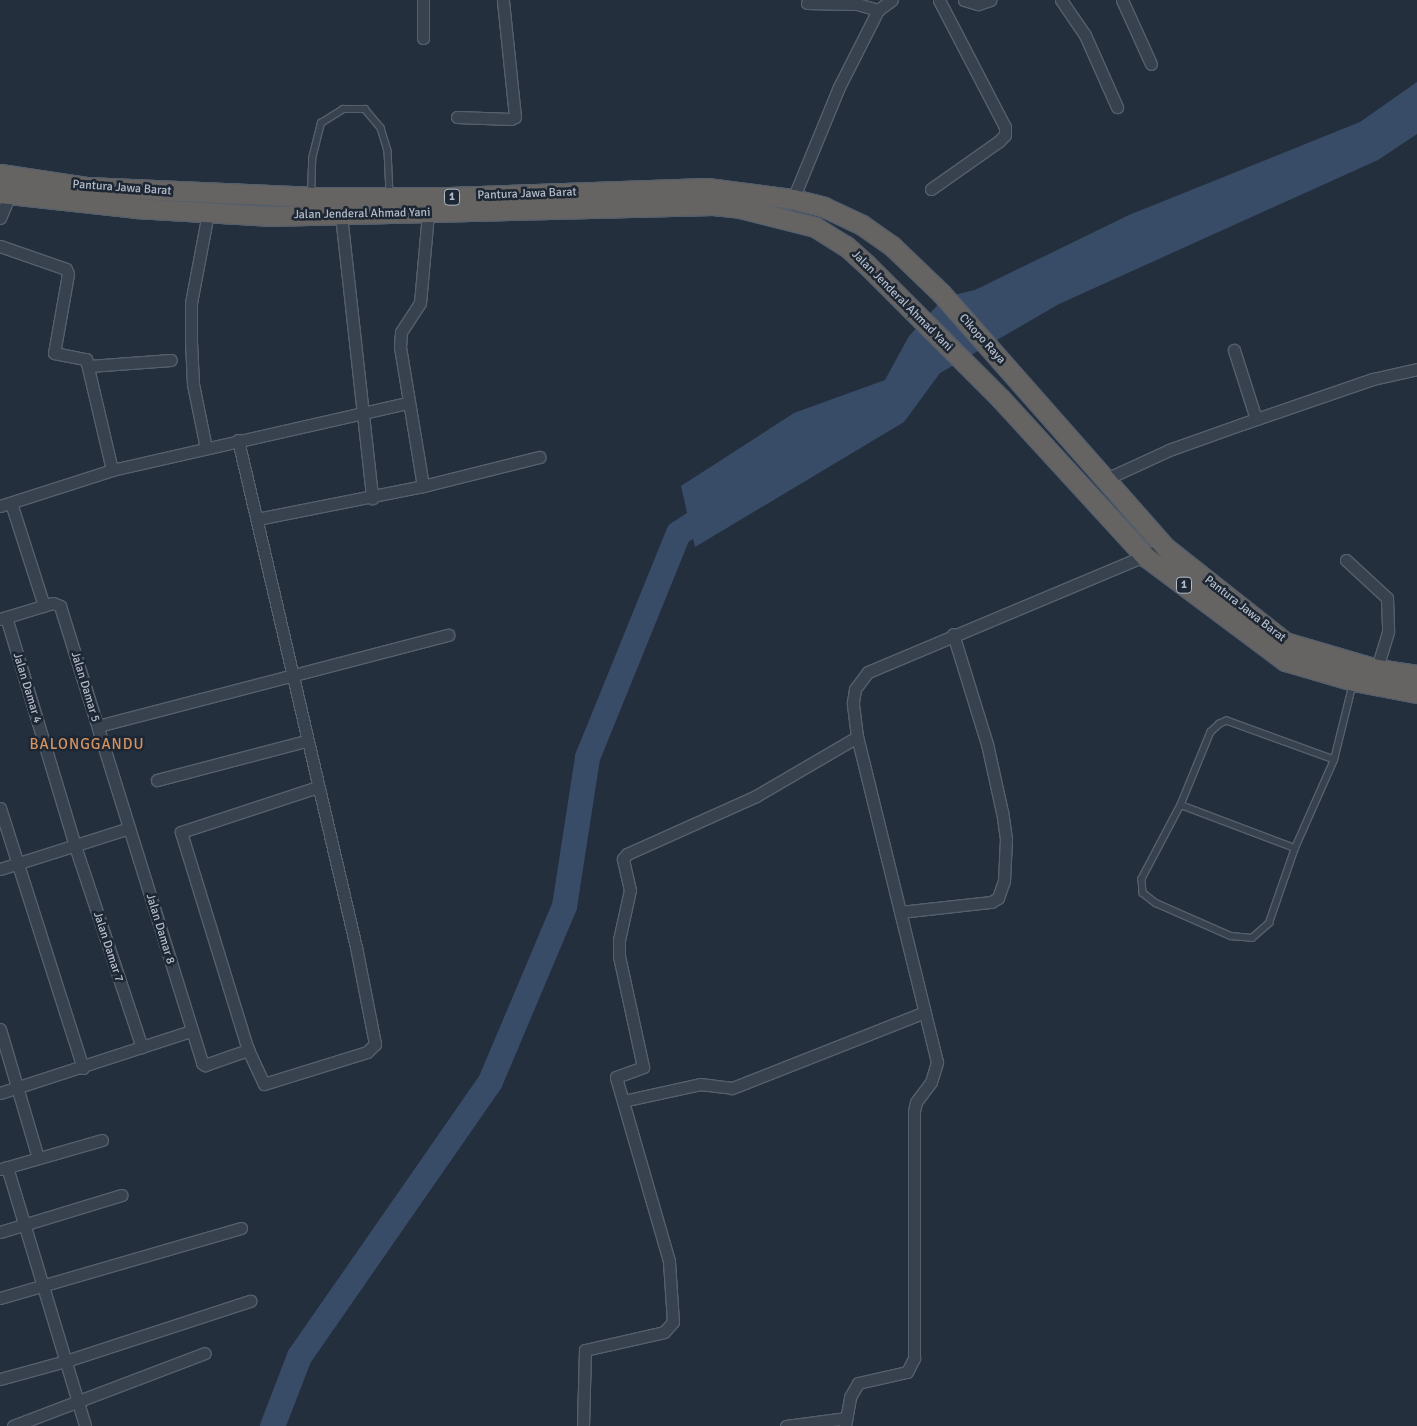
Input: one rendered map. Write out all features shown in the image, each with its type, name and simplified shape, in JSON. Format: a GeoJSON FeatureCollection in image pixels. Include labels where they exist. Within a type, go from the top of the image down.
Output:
{"type":"FeatureCollection","features":[{"type":"Feature","properties":{"kind":"highway","name":"Pantura Jawa Barat"},"geometry":{"type":"LineString","coordinates":[[6,185],[311,197],[390,205],[493,196],[670,187],[738,190],[794,199],[824,207],[862,225],[892,246]]}},
{"type":"Feature","properties":{"kind":"highway","name":"Jalan Jenderal Ahmad Yani"},"geometry":{"type":"LineString","coordinates":[[6,185],[208,213],[311,216],[341,215],[390,205],[428,213],[682,204],[740,208],[815,227],[846,246],[866,264],[1001,399],[1093,496],[1146,557],[1285,661],[1354,681],[1417,693]]}},
{"type":"Feature","properties":{"kind":"highway"},"geometry":{"type":"LineString","coordinates":[[311,197],[311,216]]}},
{"type":"Feature","properties":{"kind":"highway","name":"Cikopo Raya"},"geometry":{"type":"LineString","coordinates":[[892,246],[941,293],[1068,437]]}},
{"type":"Feature","properties":{"kind":"highway","name":"Pantura Jawa Barat"},"geometry":{"type":"LineString","coordinates":[[1068,437],[1165,547],[1285,642],[1377,668],[1417,675]]}},
{"type":"Feature","properties":{"kind":"highway"},"geometry":{"type":"LineString","coordinates":[[1093,496],[1106,479]]}},
{"type":"Feature","properties":{"kind":"street"},"geometry":{"type":"LineString","coordinates":[[423,0],[423,38]]}},
{"type":"Feature","properties":{"kind":"street"},"geometry":{"type":"LineString","coordinates":[[457,117],[511,119],[515,117],[503,0]]}},
{"type":"Feature","properties":{"kind":"street"},"geometry":{"type":"LineString","coordinates":[[794,199],[839,87],[878,10],[892,0]]}},
{"type":"Feature","properties":{"kind":"street"},"geometry":{"type":"LineString","coordinates":[[931,189],[999,142],[1005,135],[1006,127],[939,0]]}},
{"type":"Feature","properties":{"kind":"street"},"geometry":{"type":"LineString","coordinates":[[964,0],[978,4],[990,0]]}},
{"type":"Feature","properties":{"kind":"street"},"geometry":{"type":"LineString","coordinates":[[1061,0],[1085,35],[1117,107]]}},
{"type":"Feature","properties":{"kind":"street"},"geometry":{"type":"LineString","coordinates":[[1122,0],[1151,64]]}},
{"type":"Feature","properties":{"kind":"street"},"geometry":{"type":"LineString","coordinates":[[808,3],[857,4],[878,10]]}},
{"type":"Feature","properties":{"kind":"street"},"geometry":{"type":"LineString","coordinates":[[0,218],[6,185]]}},
{"type":"Feature","properties":{"kind":"street"},"geometry":{"type":"LineString","coordinates":[[206,448],[193,384],[191,303],[208,213]]}},
{"type":"Feature","properties":{"kind":"street"},"geometry":{"type":"LineString","coordinates":[[423,486],[400,347],[401,332],[420,302],[428,213]]}},
{"type":"Feature","properties":{"kind":"street"},"geometry":{"type":"LineString","coordinates":[[341,215],[357,343],[362,412],[372,498]]}},
{"type":"Feature","properties":{"kind":"street"},"geometry":{"type":"LineString","coordinates":[[0,246],[66,269],[68,274],[54,353],[84,358],[89,366],[112,470]]}},
{"type":"Feature","properties":{"kind":"street"},"geometry":{"type":"LineString","coordinates":[[1234,350],[1256,419]]}},
{"type":"Feature","properties":{"kind":"street"},"geometry":{"type":"LineString","coordinates":[[89,366],[171,360]]}},
{"type":"Feature","properties":{"kind":"street"},"geometry":{"type":"LineString","coordinates":[[1106,479],[1169,450],[1256,419],[1373,379],[1417,369]]}},
{"type":"Feature","properties":{"kind":"street"},"geometry":{"type":"LineString","coordinates":[[3,618],[44,606],[5,504],[112,470],[408,403]]}},
{"type":"Feature","properties":{"kind":"street"},"geometry":{"type":"LineString","coordinates":[[238,440],[257,519],[290,674],[318,788],[375,1044],[367,1052],[264,1084],[248,1050],[181,832],[318,788]]}},
{"type":"Feature","properties":{"kind":"street"},"geometry":{"type":"LineString","coordinates":[[257,519],[372,498],[538,457]]}},
{"type":"Feature","properties":{"kind":"street"},"geometry":{"type":"LineString","coordinates":[[786,1426],[846,1422],[850,1396],[858,1383],[906,1372],[914,1358],[914,1111],[916,1102],[931,1082],[937,1062],[857,736],[853,702],[860,679],[868,672],[953,634],[1064,592],[1165,547]]}},
{"type":"Feature","properties":{"kind":"street"},"geometry":{"type":"LineString","coordinates":[[1346,560],[1386,598],[1388,632],[1377,668]]}},
{"type":"Feature","properties":{"kind":"street","name":"Jalan Damar 5"},"geometry":{"type":"LineString","coordinates":[[44,606],[58,604],[129,828]]}},
{"type":"Feature","properties":{"kind":"street","name":"Jalan Damar 4"},"geometry":{"type":"LineString","coordinates":[[3,618],[75,846]]}},
{"type":"Feature","properties":{"kind":"street"},"geometry":{"type":"LineString","coordinates":[[900,912],[991,902],[998,898],[1004,881],[1006,839],[1002,812],[987,744],[953,634]]}},
{"type":"Feature","properties":{"kind":"street"},"geometry":{"type":"LineString","coordinates":[[98,726],[290,674],[448,635]]}},
{"type":"Feature","properties":{"kind":"street"},"geometry":{"type":"LineString","coordinates":[[583,1426],[585,1350],[664,1332],[672,1322],[669,1260],[616,1076],[643,1067],[619,956],[619,940],[630,890],[624,857],[756,796],[857,736]]}},
{"type":"Feature","properties":{"kind":"street"},"geometry":{"type":"LineString","coordinates":[[157,780],[306,741]]}},
{"type":"Feature","properties":{"kind":"street"},"geometry":{"type":"LineString","coordinates":[[0,808],[82,1068]]}},
{"type":"Feature","properties":{"kind":"street"},"geometry":{"type":"LineString","coordinates":[[0,869],[129,828]]}},
{"type":"Feature","properties":{"kind":"street","name":"Jalan Damar 8"},"geometry":{"type":"LineString","coordinates":[[129,828],[203,1065],[248,1050]]}},
{"type":"Feature","properties":{"kind":"street","name":"Jalan Damar 7"},"geometry":{"type":"LineString","coordinates":[[75,846],[142,1047]]}},
{"type":"Feature","properties":{"kind":"street"},"geometry":{"type":"LineString","coordinates":[[623,1101],[700,1084],[732,1088],[925,1012]]}},
{"type":"Feature","properties":{"kind":"street"},"geometry":{"type":"LineString","coordinates":[[0,1029],[38,1158]]}},
{"type":"Feature","properties":{"kind":"street"},"geometry":{"type":"LineString","coordinates":[[0,1093],[19,1089],[191,1031]]}},
{"type":"Feature","properties":{"kind":"street"},"geometry":{"type":"LineString","coordinates":[[85,1426],[44,1285],[4,1168],[102,1140]]}},
{"type":"Feature","properties":{"kind":"street"},"geometry":{"type":"LineString","coordinates":[[0,1232],[122,1195]]}},
{"type":"Feature","properties":{"kind":"street"},"geometry":{"type":"LineString","coordinates":[[0,1298],[241,1228]]}},
{"type":"Feature","properties":{"kind":"street"},"geometry":{"type":"LineString","coordinates":[[0,1379],[66,1361],[250,1301]]}},
{"type":"Feature","properties":{"kind":"street"},"geometry":{"type":"LineString","coordinates":[[16,1426],[205,1353]]}},
{"type":"Feature","properties":{"kind":"lane"},"geometry":{"type":"LineString","coordinates":[[311,197],[312,159],[321,122],[342,109],[365,108],[381,128],[388,151],[390,205]]}},
{"type":"Feature","properties":{"kind":"lane"},"geometry":{"type":"LineString","coordinates":[[1334,760],[1227,721],[1211,732],[1181,805],[1142,879],[1141,888],[1156,903],[1231,936],[1252,938],[1269,923],[1295,848],[1334,760],[1354,681]]}},
{"type":"Feature","properties":{"kind":"lane"},"geometry":{"type":"LineString","coordinates":[[1181,805],[1295,848]]}},
{"type":"Feature","properties":{"kind":"water"},"geometry":{"type":"Polygon","coordinates":[[[1417,82],[1417,134],[1378,160],[1059,304],[940,373],[904,422],[695,547],[681,486],[794,413],[885,380],[909,336],[945,297],[975,290],[1129,215],[1360,122],[1417,82]]]}},
{"type":"Feature","properties":{"kind":"waterway"},"geometry":{"type":"LineString","coordinates":[[272,1426],[299,1356],[490,1081],[564,906],[587,757],[678,533],[718,507]]}},
{"type":"Feature","properties":{"kind":"district","name":"BALONGGANDU"},"geometry":{"type":"Point","coordinates":[87,745]}}]}
